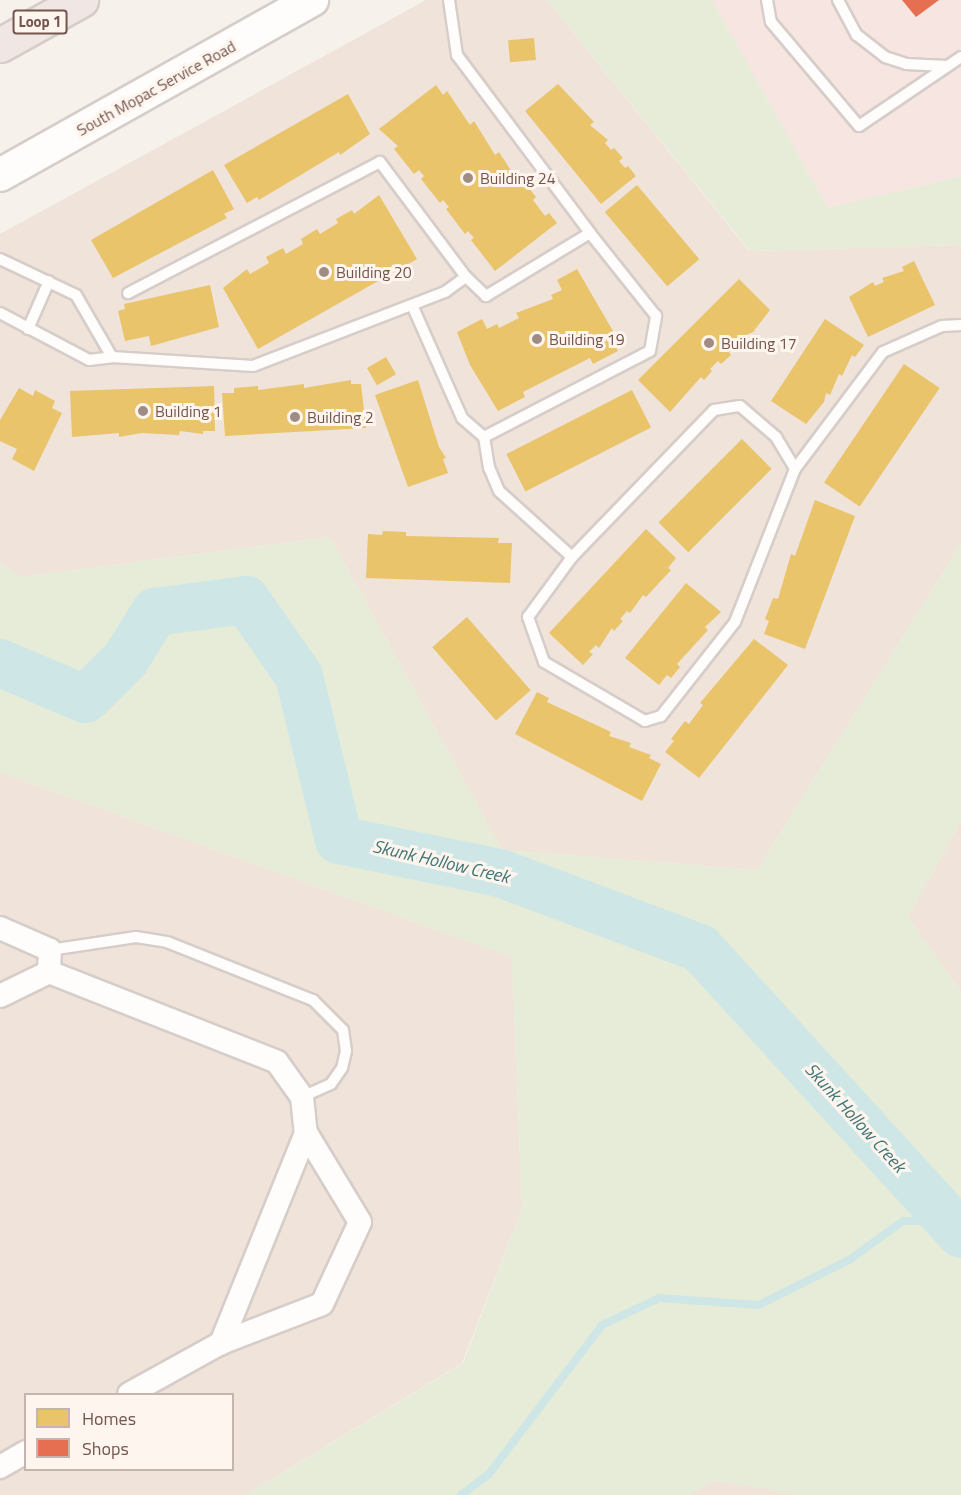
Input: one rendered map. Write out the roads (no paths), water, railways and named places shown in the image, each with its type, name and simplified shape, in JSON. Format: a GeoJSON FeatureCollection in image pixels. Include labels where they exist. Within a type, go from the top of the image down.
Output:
{"type":"FeatureCollection","features":[{"type":"Feature","properties":{"kind":"highway","name":"Loop 1"},"geometry":{"type":"LineString","coordinates":[[0,45],[81,0]]}},
{"type":"Feature","properties":{"kind":"main road","name":"South Mopac Service Road"},"geometry":{"type":"LineString","coordinates":[[0,175],[312,0]]}},
{"type":"Feature","properties":{"kind":"street"},"geometry":{"type":"LineString","coordinates":[[0,928],[50,961],[277,1062],[302,1097],[306,1133],[360,1222],[322,1304],[221,1343],[133,1393]]}},
{"type":"Feature","properties":{"kind":"street"},"geometry":{"type":"LineString","coordinates":[[0,996],[50,961]]}},
{"type":"Feature","properties":{"kind":"street"},"geometry":{"type":"LineString","coordinates":[[221,1343],[306,1133]]}},
{"type":"Feature","properties":{"kind":"street"},"geometry":{"type":"LineString","coordinates":[[0,1467],[24,1453]]}},
{"type":"Feature","properties":{"kind":"lane"},"geometry":{"type":"LineString","coordinates":[[449,0],[457,55],[590,233],[656,316],[650,351],[484,437]]}},
{"type":"Feature","properties":{"kind":"lane"},"geometry":{"type":"LineString","coordinates":[[767,0],[771,22],[859,126],[961,57]]}},
{"type":"Feature","properties":{"kind":"lane"},"geometry":{"type":"LineString","coordinates":[[838,0],[857,35],[885,57],[906,64],[948,66]]}},
{"type":"Feature","properties":{"kind":"lane"},"geometry":{"type":"LineString","coordinates":[[128,293],[380,162],[466,277],[486,296],[590,233]]}},
{"type":"Feature","properties":{"kind":"lane"},"geometry":{"type":"LineString","coordinates":[[0,259],[76,295],[112,357]]}},
{"type":"Feature","properties":{"kind":"lane"},"geometry":{"type":"LineString","coordinates":[[0,313],[89,360],[112,357],[253,366],[445,292],[466,277]]}},
{"type":"Feature","properties":{"kind":"lane"},"geometry":{"type":"LineString","coordinates":[[28,329],[49,281]]}},
{"type":"Feature","properties":{"kind":"lane"},"geometry":{"type":"LineString","coordinates":[[412,305],[462,418],[484,437],[489,468],[500,491],[572,556]]}},
{"type":"Feature","properties":{"kind":"lane"},"geometry":{"type":"LineString","coordinates":[[795,469],[776,437],[740,406],[714,410],[572,556],[528,617],[544,662],[645,721],[661,716],[735,621],[795,469],[882,352],[942,326],[961,325]]}},
{"type":"Feature","properties":{"kind":"lane"},"geometry":{"type":"LineString","coordinates":[[50,961],[136,937],[167,942],[313,1000],[343,1030],[346,1051],[342,1068],[331,1084],[302,1097]]}},
{"type":"Feature","properties":{"kind":"waterway","name":"Skunk Hollow Creek"},"geometry":{"type":"LineString","coordinates":[[0,663],[85,699],[125,660],[155,612],[246,600],[299,676],[339,840],[500,873],[700,948],[961,1234]]}},
{"type":"Feature","properties":{"kind":"waterway"},"geometry":{"type":"LineString","coordinates":[[461,1495],[489,1474],[602,1325],[659,1298],[759,1305],[849,1260],[903,1221],[947,1221]]}},
{"type":"Feature","properties":{"kind":"place","name":"Building 24"},"geometry":{"type":"Point","coordinates":[468,178]}},
{"type":"Feature","properties":{"kind":"place","name":"Building 20"},"geometry":{"type":"Point","coordinates":[324,272]}},
{"type":"Feature","properties":{"kind":"place","name":"Building 19"},"geometry":{"type":"Point","coordinates":[537,339]}},
{"type":"Feature","properties":{"kind":"place","name":"Building 17"},"geometry":{"type":"Point","coordinates":[709,343]}},
{"type":"Feature","properties":{"kind":"place","name":"Building 1"},"geometry":{"type":"Point","coordinates":[143,411]}},
{"type":"Feature","properties":{"kind":"place","name":"Building 2"},"geometry":{"type":"Point","coordinates":[295,417]}}]}
